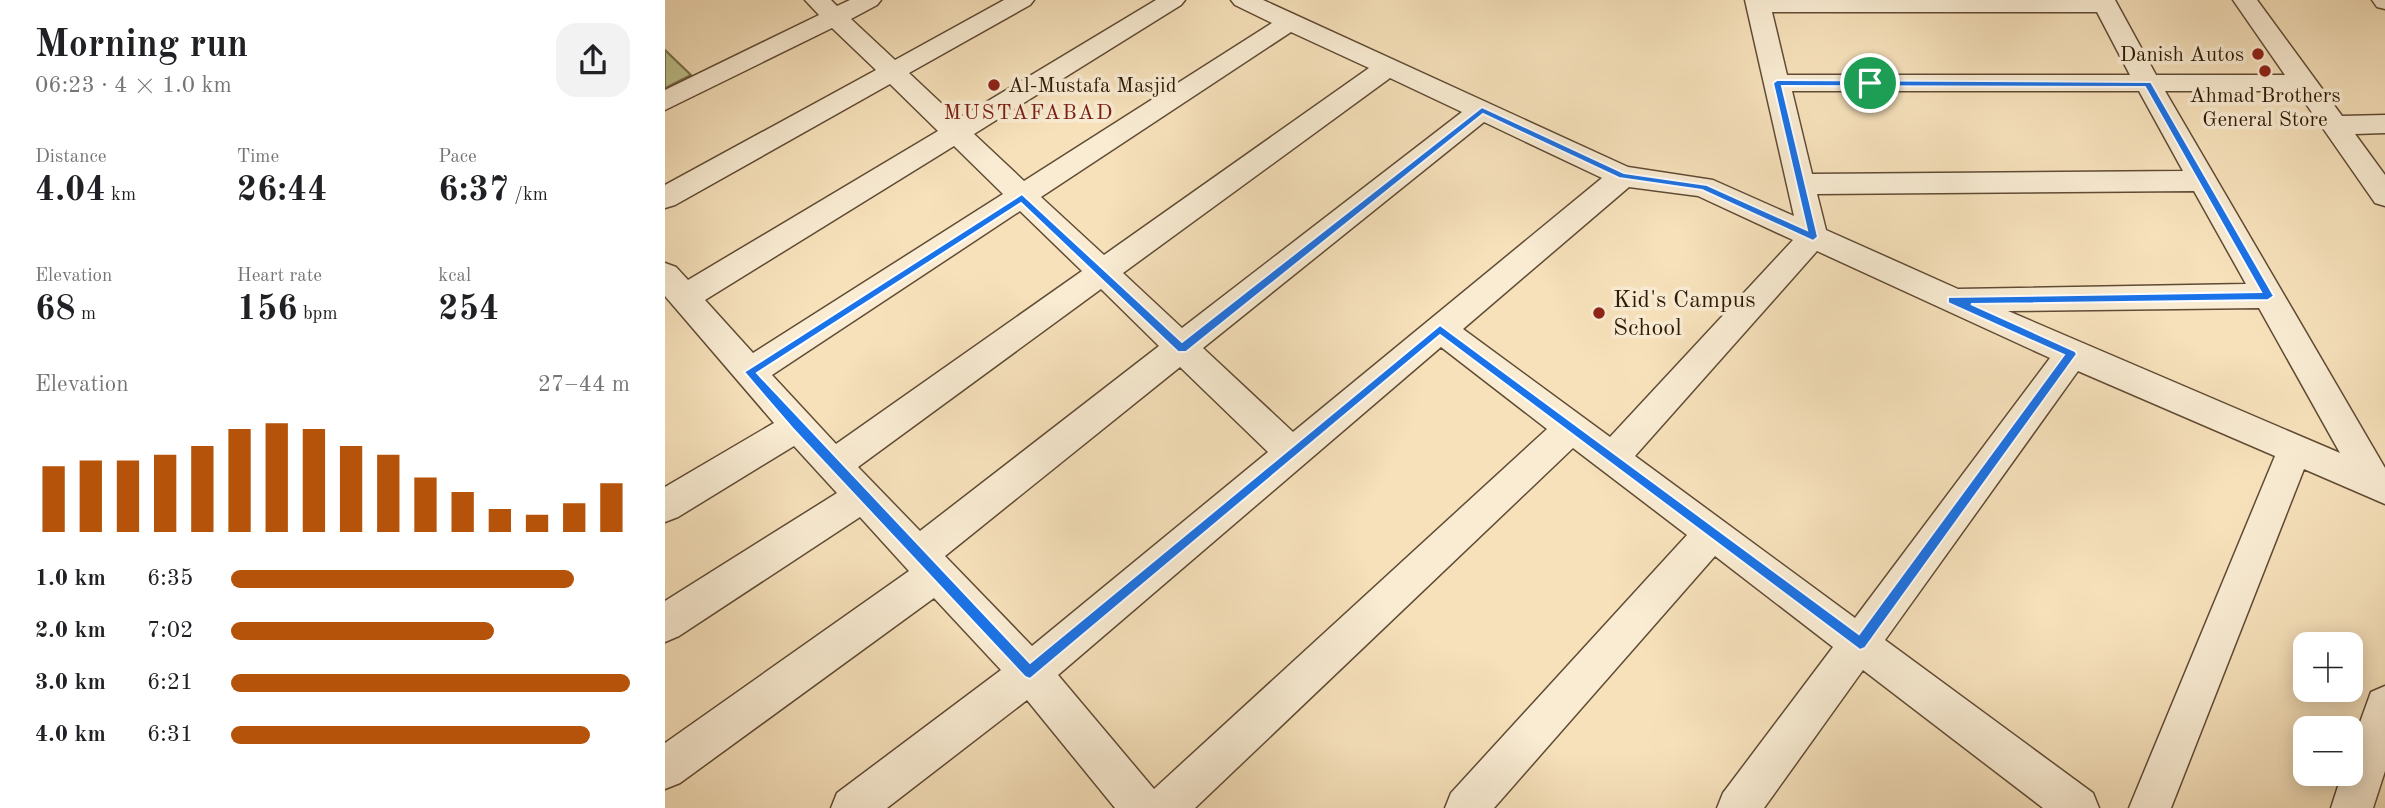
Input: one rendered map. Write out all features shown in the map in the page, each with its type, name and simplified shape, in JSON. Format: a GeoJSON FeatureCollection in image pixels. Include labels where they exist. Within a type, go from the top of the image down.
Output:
{"type":"FeatureCollection","features":[{"type":"Feature","properties":{"kind":"street"},"geometry":{"type":"LineString","coordinates":[[665,101],[827,8],[869,0]]}},
{"type":"Feature","properties":{"kind":"street"},"geometry":{"type":"LineString","coordinates":[[665,198],[1022,0]]}},
{"type":"Feature","properties":{"kind":"street"},"geometry":{"type":"LineString","coordinates":[[1142,808],[1030,673],[797,426],[675,286],[954,133],[1173,0]]}},
{"type":"Feature","properties":{"kind":"street"},"geometry":{"type":"LineString","coordinates":[[1243,0],[1622,176],[1703,187],[2071,354],[2380,485]]}},
{"type":"Feature","properties":{"kind":"street"},"geometry":{"type":"LineString","coordinates":[[2245,0],[2385,196]]}},
{"type":"Feature","properties":{"kind":"street"},"geometry":{"type":"LineString","coordinates":[[1813,237],[1758,3],[2104,2],[2268,296],[2380,485]]}},
{"type":"Feature","properties":{"kind":"street"},"geometry":{"type":"LineString","coordinates":[[827,8],[954,133],[1292,453]]}},
{"type":"Feature","properties":{"kind":"street"},"geometry":{"type":"LineString","coordinates":[[750,372],[1291,21]]}},
{"type":"Feature","properties":{"kind":"street"},"geometry":{"type":"LineString","coordinates":[[834,465],[1389,66]]}},
{"type":"Feature","properties":{"kind":"street"},"geometry":{"type":"LineString","coordinates":[[1777,83],[2303,83]]}},
{"type":"Feature","properties":{"kind":"street"},"geometry":{"type":"LineString","coordinates":[[665,768],[927,564],[1182,349],[1482,110]]}},
{"type":"Feature","properties":{"kind":"street"},"geometry":{"type":"LineString","coordinates":[[2333,125],[2385,124]]}},
{"type":"Feature","properties":{"kind":"street"},"geometry":{"type":"LineString","coordinates":[[852,808],[1030,673],[1622,176]]}},
{"type":"Feature","properties":{"kind":"street"},"geometry":{"type":"LineString","coordinates":[[1801,184],[2203,181]]}},
{"type":"Feature","properties":{"kind":"street"},"geometry":{"type":"LineString","coordinates":[[1612,458],[1813,237]]}},
{"type":"Feature","properties":{"kind":"street"},"geometry":{"type":"LineString","coordinates":[[1952,300],[2268,296]]}},
{"type":"Feature","properties":{"kind":"street"},"geometry":{"type":"LineString","coordinates":[[1440,329],[2078,808]]}},
{"type":"Feature","properties":{"kind":"street"},"geometry":{"type":"LineString","coordinates":[[1738,808],[2071,354]]}},
{"type":"Feature","properties":{"kind":"street"},"geometry":{"type":"LineString","coordinates":[[665,506],[797,426]]}},
{"type":"Feature","properties":{"kind":"street"},"geometry":{"type":"LineString","coordinates":[[1164,808],[1571,428]]}},
{"type":"Feature","properties":{"kind":"street"},"geometry":{"type":"LineString","coordinates":[[2150,808],[2295,449]]}},
{"type":"Feature","properties":{"kind":"street"},"geometry":{"type":"LineString","coordinates":[[665,623],[863,496]]}},
{"type":"Feature","properties":{"kind":"street"},"geometry":{"type":"LineString","coordinates":[[1466,808],[1712,533]]}},
{"type":"Feature","properties":{"kind":"street"},"geometry":{"type":"LineString","coordinates":[[2352,808],[2385,706]]}},
{"type":"Feature","properties":{"kind":"green space"},"geometry":{"type":"Polygon","coordinates":[[[665,50],[691,75],[665,88],[665,50]]]}},
{"type":"Feature","properties":{"kind":"place","name":"Danish Autos"},"geometry":{"type":"Point","coordinates":[2258,54]}},
{"type":"Feature","properties":{"kind":"place","name":"Ahmad Brothers General Store"},"geometry":{"type":"Point","coordinates":[2265,71]}},
{"type":"Feature","properties":{"kind":"place","name":"Al-Mustafa Masjid"},"geometry":{"type":"Point","coordinates":[994,85]}},
{"type":"Feature","properties":{"kind":"place","name":"Kid's Campus School"},"geometry":{"type":"Point","coordinates":[1599,313]}},
{"type":"Feature","properties":{"kind":"district","name":"MUSTAFABAD"},"geometry":{"type":"Point","coordinates":[1029,112]}},
{"type":"Feature","properties":{"kind":"route"},"geometry":{"type":"LineString","coordinates":[[1777,83],[1870,83],[2148,85],[2268,296],[1952,300],[2071,354],[1860,643],[1440,329],[1030,673],[797,426],[750,372],[1022,197],[1182,349],[1482,110],[1622,176],[1703,187],[1813,237],[1777,83]]}}]}
